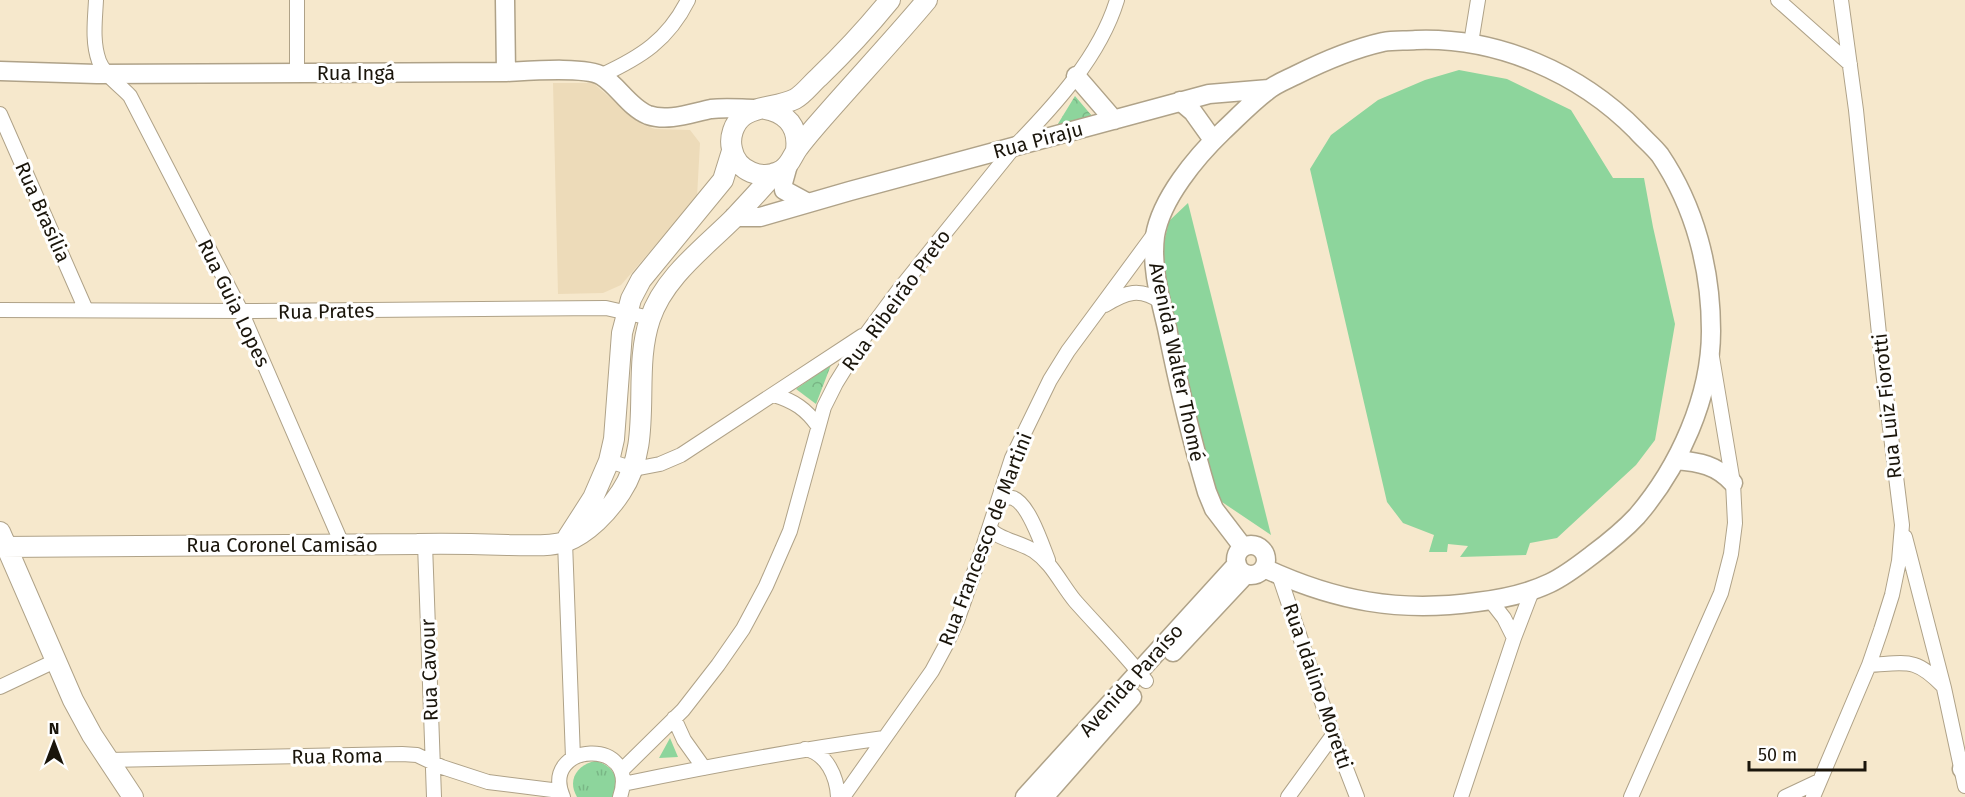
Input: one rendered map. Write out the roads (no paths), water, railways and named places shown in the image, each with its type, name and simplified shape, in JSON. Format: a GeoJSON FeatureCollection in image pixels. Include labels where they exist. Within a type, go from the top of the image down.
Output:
{"type":"FeatureCollection","features":[{"type":"Feature","properties":{"kind":"main road"},"geometry":{"type":"LineString","coordinates":[[565,542],[592,498],[609,461],[614,439],[621,333],[626,312],[641,280],[723,180],[738,120],[750,112],[798,97],[868,27],[890,0]]}},
{"type":"Feature","properties":{"kind":"main road"},"geometry":{"type":"LineString","coordinates":[[565,542],[592,526],[607,511],[622,492],[634,469],[639,445],[642,364],[650,318],[662,294],[676,274],[787,162],[927,0]]}},
{"type":"Feature","properties":{"kind":"main road"},"geometry":{"type":"LineString","coordinates":[[732,143],[738,163],[748,171],[764,175],[787,162],[796,134],[789,120],[780,112],[761,109]]}},
{"type":"Feature","properties":{"kind":"main road"},"geometry":{"type":"LineString","coordinates":[[2,542],[73,700],[133,797]]}},
{"type":"Feature","properties":{"kind":"main road","name":"Rua Coronel Camisão"},"geometry":{"type":"LineString","coordinates":[[2,542],[528,545],[565,542]]}},
{"type":"Feature","properties":{"kind":"street"},"geometry":{"type":"LineString","coordinates":[[96,0],[95,40],[99,62],[107,74]]}},
{"type":"Feature","properties":{"kind":"street"},"geometry":{"type":"LineString","coordinates":[[297,0],[297,73]]}},
{"type":"Feature","properties":{"kind":"street"},"geometry":{"type":"LineString","coordinates":[[505,0],[506,72]]}},
{"type":"Feature","properties":{"kind":"street"},"geometry":{"type":"LineString","coordinates":[[688,0],[681,15],[665,35],[645,53],[602,75],[647,115],[661,117],[724,108],[761,109]]}},
{"type":"Feature","properties":{"kind":"street","name":"Rua Ribeirão Preto"},"geometry":{"type":"LineString","coordinates":[[621,784],[718,665],[742,629],[766,586],[790,531],[818,426],[829,396],[867,333],[1015,146],[1036,125],[1076,76],[1097,45],[1118,0]]}},
{"type":"Feature","properties":{"kind":"street"},"geometry":{"type":"LineString","coordinates":[[1472,43],[1478,0]]}},
{"type":"Feature","properties":{"kind":"street"},"geometry":{"type":"LineString","coordinates":[[1778,0],[1850,64]]}},
{"type":"Feature","properties":{"kind":"street","name":"Rua Luiz Fiorotti"},"geometry":{"type":"LineString","coordinates":[[1813,797],[1869,665],[1892,595],[1899,561],[1902,525],[1841,0]]}},
{"type":"Feature","properties":{"kind":"street","name":"Avenida Walter Thomé"},"geometry":{"type":"LineString","coordinates":[[1242,562],[1207,492],[1177,379],[1161,302],[1154,261],[1155,233],[1175,188],[1214,140],[1269,89],[1334,56],[1386,41],[1435,40],[1472,43],[1499,49],[1540,64],[1584,86],[1624,117],[1658,152],[1682,193],[1706,265],[1711,307],[1711,349],[1706,378],[1696,411],[1676,460],[1637,516],[1609,542],[1554,582],[1532,591],[1490,600],[1427,607],[1389,606],[1326,593],[1271,571]]}},
{"type":"Feature","properties":{"kind":"street","name":"Rua Ingá"},"geometry":{"type":"LineString","coordinates":[[0,71],[107,74],[556,70],[592,72],[602,75]]}},
{"type":"Feature","properties":{"kind":"street","name":"Rua Guia Lopes"},"geometry":{"type":"LineString","coordinates":[[107,74],[130,96],[241,311],[342,544]]}},
{"type":"Feature","properties":{"kind":"street"},"geometry":{"type":"LineString","coordinates":[[1076,76],[1114,120]]}},
{"type":"Feature","properties":{"kind":"street","name":"Rua Piraju"},"geometry":{"type":"LineString","coordinates":[[734,218],[760,217],[1180,101],[1231,91],[1269,89]]}},
{"type":"Feature","properties":{"kind":"street"},"geometry":{"type":"LineString","coordinates":[[1180,101],[1193,112],[1214,140]]}},
{"type":"Feature","properties":{"kind":"street"},"geometry":{"type":"LineString","coordinates":[[696,113],[715,117],[732,143]]}},
{"type":"Feature","properties":{"kind":"street","name":"Rua Brasília"},"geometry":{"type":"LineString","coordinates":[[0,114],[86,310]]}},
{"type":"Feature","properties":{"kind":"street"},"geometry":{"type":"LineString","coordinates":[[787,162],[784,190],[808,203]]}},
{"type":"Feature","properties":{"kind":"street","name":"Rua Francesco de Martini"},"geometry":{"type":"LineString","coordinates":[[843,797],[932,671],[946,645],[957,621],[990,528],[1012,458],[1050,380],[1068,351],[1155,233]]}},
{"type":"Feature","properties":{"kind":"street","name":"Rua Francesco de Martini"},"geometry":{"type":"LineString","coordinates":[[1101,307],[1121,296],[1137,292],[1147,294],[1161,302]]}},
{"type":"Feature","properties":{"kind":"street","name":"Rua Prates"},"geometry":{"type":"LineString","coordinates":[[0,310],[606,308],[650,318]]}},
{"type":"Feature","properties":{"kind":"street"},"geometry":{"type":"LineString","coordinates":[[609,461],[634,469],[660,464],[681,455],[867,333]]}},
{"type":"Feature","properties":{"kind":"street"},"geometry":{"type":"LineString","coordinates":[[1631,797],[1720,593],[1731,554],[1735,523],[1733,483],[1711,349]]}},
{"type":"Feature","properties":{"kind":"street"},"geometry":{"type":"LineString","coordinates":[[774,395],[801,406],[818,426]]}},
{"type":"Feature","properties":{"kind":"street"},"geometry":{"type":"LineString","coordinates":[[1676,460],[1714,467],[1726,474],[1733,483]]}},
{"type":"Feature","properties":{"kind":"street"},"geometry":{"type":"LineString","coordinates":[[999,500],[1013,498],[1024,507],[1052,568]]}},
{"type":"Feature","properties":{"kind":"street"},"geometry":{"type":"LineString","coordinates":[[1902,525],[1964,775]]}},
{"type":"Feature","properties":{"kind":"street"},"geometry":{"type":"LineString","coordinates":[[990,528],[997,537],[1022,543],[1036,552],[1142,676]]}},
{"type":"Feature","properties":{"kind":"street"},"geometry":{"type":"LineString","coordinates":[[565,542],[573,758]]}},
{"type":"Feature","properties":{"kind":"street","name":"Rua Cavour"},"geometry":{"type":"LineString","coordinates":[[425,544],[434,797]]}},
{"type":"Feature","properties":{"kind":"street"},"geometry":{"type":"LineString","coordinates":[[1253,545],[1262,549],[1271,571],[1256,574],[1242,562],[1253,545]]}},
{"type":"Feature","properties":{"kind":"street","name":"Avenida Paraíso"},"geometry":{"type":"LineString","coordinates":[[1044,797],[1142,676],[1242,562]]}},
{"type":"Feature","properties":{"kind":"street","name":"Rua Idalino Moretti"},"geometry":{"type":"LineString","coordinates":[[1271,571],[1357,797]]}},
{"type":"Feature","properties":{"kind":"street"},"geometry":{"type":"LineString","coordinates":[[1461,797],[1532,591]]}},
{"type":"Feature","properties":{"kind":"street"},"geometry":{"type":"LineString","coordinates":[[1490,600],[1504,618],[1514,638]]}},
{"type":"Feature","properties":{"kind":"street"},"geometry":{"type":"LineString","coordinates":[[0,687],[55,661]]}},
{"type":"Feature","properties":{"kind":"street"},"geometry":{"type":"LineString","coordinates":[[1869,665],[1919,665],[1944,688]]}},
{"type":"Feature","properties":{"kind":"street","name":"Avenida Paraíso"},"geometry":{"type":"LineString","coordinates":[[1025,797],[1142,676]]}},
{"type":"Feature","properties":{"kind":"street"},"geometry":{"type":"LineString","coordinates":[[674,718],[684,740],[704,768]]}},
{"type":"Feature","properties":{"kind":"street"},"geometry":{"type":"LineString","coordinates":[[1288,797],[1333,735]]}},
{"type":"Feature","properties":{"kind":"street"},"geometry":{"type":"LineString","coordinates":[[562,794],[560,778],[564,767],[573,758],[583,753],[594,752],[605,755],[614,762],[621,784],[803,749],[885,738]]}},
{"type":"Feature","properties":{"kind":"street"},"geometry":{"type":"LineString","coordinates":[[803,749],[814,751],[830,768],[837,786],[838,797]]}},
{"type":"Feature","properties":{"kind":"street","name":"Rua Roma"},"geometry":{"type":"LineString","coordinates":[[108,760],[417,755],[453,771],[488,782],[562,794]]}},
{"type":"Feature","properties":{"kind":"street"},"geometry":{"type":"LineString","coordinates":[[1785,797],[1819,781]]}}]}
